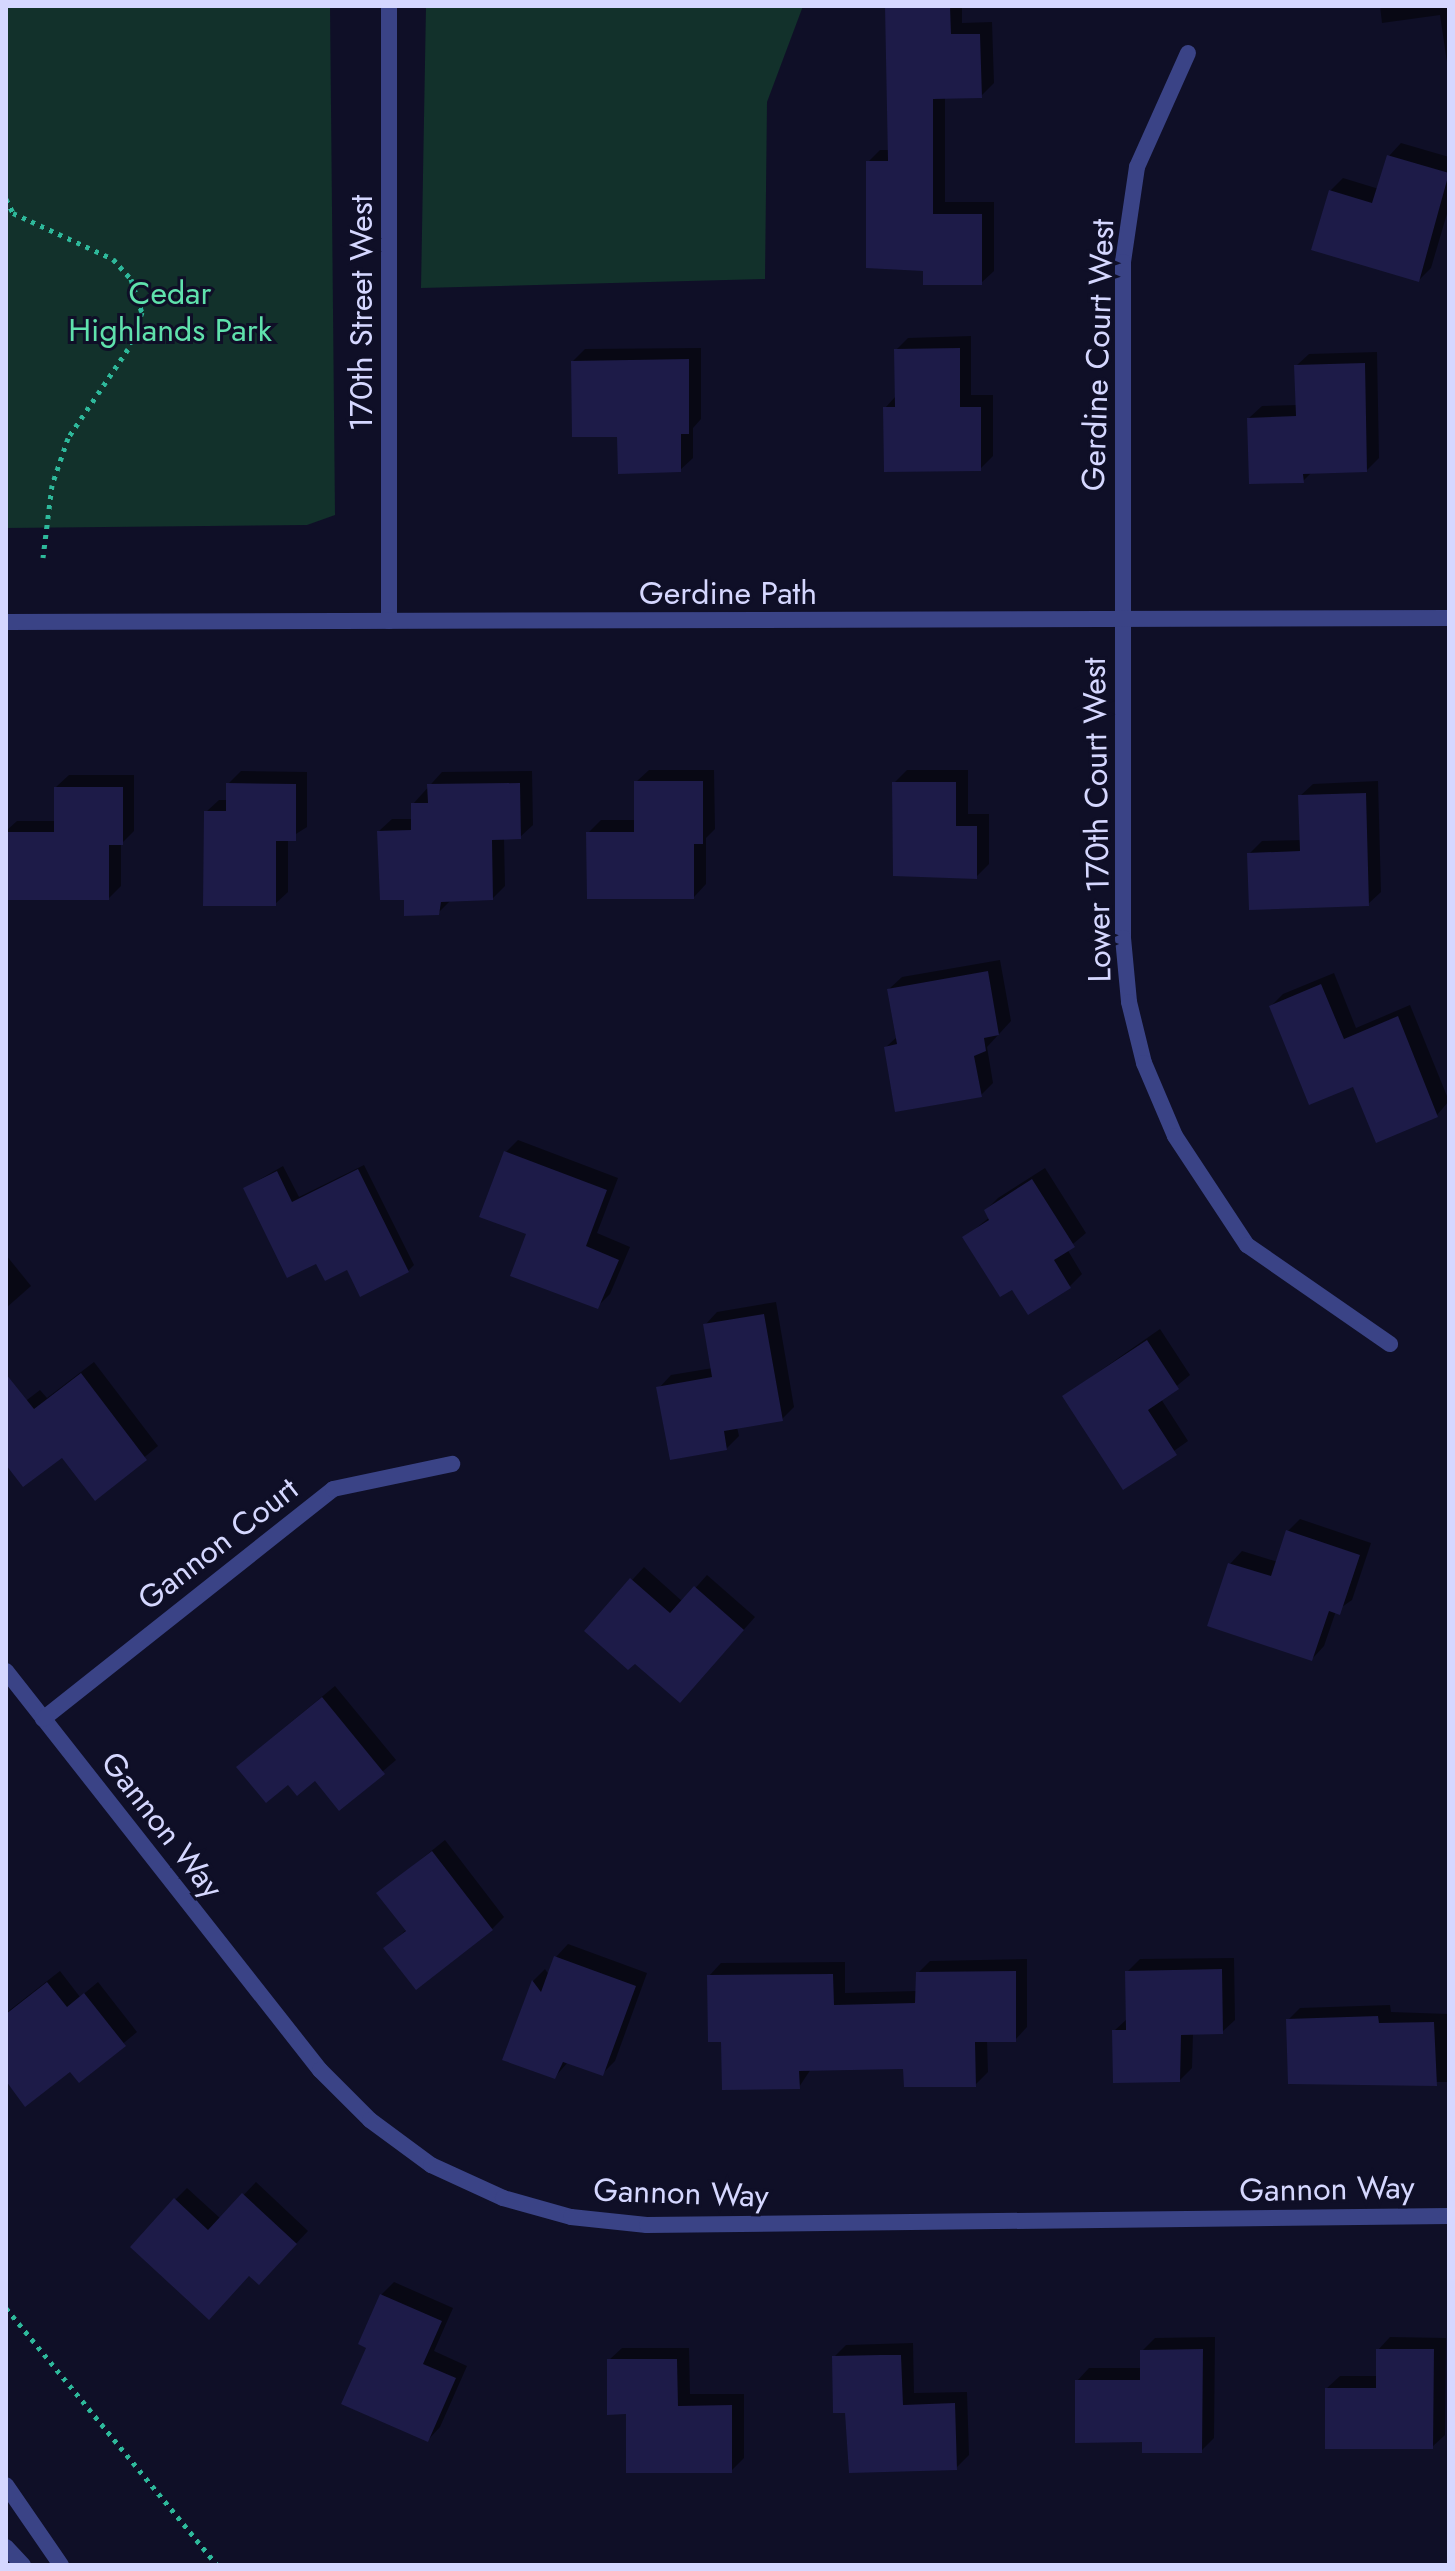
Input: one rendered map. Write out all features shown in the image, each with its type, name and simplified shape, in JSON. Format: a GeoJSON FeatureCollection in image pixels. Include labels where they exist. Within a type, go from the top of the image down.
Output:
{"type":"FeatureCollection","features":[{"type":"Feature","properties":{"kind":"street","name":"170th Street West"},"geometry":{"type":"LineString","coordinates":[[389,6],[389,621]]}},
{"type":"Feature","properties":{"kind":"street","name":"Gerdine Court West"},"geometry":{"type":"LineString","coordinates":[[1121,622],[1123,262],[1137,167],[1188,53]]}},
{"type":"Feature","properties":{"kind":"street","name":"Gerdine Path"},"geometry":{"type":"LineString","coordinates":[[6,622],[1121,622],[1449,618]]}},
{"type":"Feature","properties":{"kind":"street","name":"Lower 170th Court West"},"geometry":{"type":"LineString","coordinates":[[1121,622],[1123,938],[1129,1002],[1144,1063],[1175,1136],[1247,1245],[1390,1344]]}},
{"type":"Feature","properties":{"kind":"street","name":"Gannon Court"},"geometry":{"type":"LineString","coordinates":[[43,1719],[333,1489],[452,1464]]}},
{"type":"Feature","properties":{"kind":"street","name":"Gannon Way"},"geometry":{"type":"LineString","coordinates":[[6,1671],[320,2070],[370,2120],[431,2165],[503,2198],[571,2217],[647,2225],[1449,2216]]}},
{"type":"Feature","properties":{"kind":"street"},"geometry":{"type":"LineString","coordinates":[[6,2485],[61,2565]]}},
{"type":"Feature","properties":{"kind":"street"},"geometry":{"type":"LineString","coordinates":[[6,2547],[23,2565]]}},
{"type":"Feature","properties":{"kind":"path"},"geometry":{"type":"LineString","coordinates":[[6,199],[13,213],[113,259],[131,279],[142,312],[128,349],[68,438],[52,485],[43,557]]}},
{"type":"Feature","properties":{"kind":"path"},"geometry":{"type":"LineString","coordinates":[[6,2308],[217,2565]]}},
{"type":"Feature","properties":{"kind":"green space","name":"Cedar Highlands Park"},"geometry":{"type":"Polygon","coordinates":[[[6,6],[330,6],[335,515],[307,525],[6,528],[6,6]]]}},
{"type":"Feature","properties":{"kind":"green space"},"geometry":{"type":"Polygon","coordinates":[[[426,6],[803,6],[767,102],[765,279],[421,288],[426,6]]]}},
{"type":"Feature","properties":{"kind":"building"},"geometry":{"type":"Polygon","coordinates":[[[885,6],[950,6],[951,34],[980,34],[982,98],[933,99],[933,214],[982,214],[982,285],[923,285],[923,271],[866,268],[866,161],[888,161],[885,6]]]}},
{"type":"Feature","properties":{"kind":"building"},"geometry":{"type":"Polygon","coordinates":[[[1387,155],[1449,173],[1419,282],[1311,250],[1329,190],[1372,203],[1387,155]]]}},
{"type":"Feature","properties":{"kind":"building"},"geometry":{"type":"Polygon","coordinates":[[[960,348],[960,407],[981,407],[981,471],[884,472],[883,407],[895,407],[894,349],[960,348]]]}},
{"type":"Feature","properties":{"kind":"building"},"geometry":{"type":"Polygon","coordinates":[[[689,359],[689,434],[681,434],[681,472],[618,474],[617,437],[572,437],[571,361],[689,359]]]}},
{"type":"Feature","properties":{"kind":"building"},"geometry":{"type":"Polygon","coordinates":[[[1365,363],[1367,472],[1303,474],[1304,483],[1249,484],[1247,418],[1296,416],[1294,365],[1365,363]]]}},
{"type":"Feature","properties":{"kind":"building"},"geometry":{"type":"Polygon","coordinates":[[[634,781],[703,781],[703,844],[694,844],[694,899],[587,899],[586,832],[634,832],[634,781]]]}},
{"type":"Feature","properties":{"kind":"building"},"geometry":{"type":"Polygon","coordinates":[[[892,782],[956,782],[956,826],[977,826],[977,879],[893,876],[892,782]]]}},
{"type":"Feature","properties":{"kind":"building"},"geometry":{"type":"Polygon","coordinates":[[[226,783],[296,784],[296,841],[276,841],[276,906],[203,906],[204,811],[226,811],[226,783]]]}},
{"type":"Feature","properties":{"kind":"building"},"geometry":{"type":"Polygon","coordinates":[[[520,783],[521,839],[492,840],[493,900],[441,902],[439,915],[404,916],[404,900],[380,900],[377,831],[411,830],[411,803],[428,803],[427,784],[520,783]]]}},
{"type":"Feature","properties":{"kind":"building"},"geometry":{"type":"Polygon","coordinates":[[[54,787],[123,787],[123,845],[109,845],[109,900],[6,900],[6,832],[54,832],[54,787]]]}},
{"type":"Feature","properties":{"kind":"building"},"geometry":{"type":"Polygon","coordinates":[[[1366,793],[1369,906],[1249,910],[1247,853],[1300,851],[1298,795],[1366,793]]]}},
{"type":"Feature","properties":{"kind":"building"},"geometry":{"type":"Polygon","coordinates":[[[988,971],[999,1035],[984,1038],[986,1051],[974,1056],[982,1097],[895,1112],[884,1047],[897,1044],[887,989],[988,971]]]}},
{"type":"Feature","properties":{"kind":"building"},"geometry":{"type":"Polygon","coordinates":[[[1321,984],[1344,1039],[1398,1016],[1438,1117],[1376,1143],[1353,1087],[1309,1105],[1269,1006],[1321,984]]]}},
{"type":"Feature","properties":{"kind":"building"},"geometry":{"type":"Polygon","coordinates":[[[504,1151],[607,1190],[586,1246],[619,1260],[598,1309],[510,1276],[526,1234],[479,1217],[504,1151]]]}},
{"type":"Feature","properties":{"kind":"building"},"geometry":{"type":"Polygon","coordinates":[[[358,1169],[409,1272],[360,1297],[347,1270],[325,1281],[316,1264],[287,1278],[243,1188],[277,1171],[292,1202],[358,1169]]]}},
{"type":"Feature","properties":{"kind":"building"},"geometry":{"type":"Polygon","coordinates":[[[1032,1179],[1075,1247],[1054,1260],[1071,1288],[1028,1315],[1012,1290],[1000,1297],[962,1237],[989,1220],[984,1210],[1032,1179]]]}},
{"type":"Feature","properties":{"kind":"building"},"geometry":{"type":"Polygon","coordinates":[[[764,1314],[783,1421],[724,1431],[727,1450],[670,1460],[656,1387],[712,1377],[703,1324],[764,1314]]]}},
{"type":"Feature","properties":{"kind":"building"},"geometry":{"type":"Polygon","coordinates":[[[1147,1340],[1179,1389],[1148,1410],[1177,1455],[1123,1490],[1062,1396],[1147,1340]]]}},
{"type":"Feature","properties":{"kind":"building"},"geometry":{"type":"Polygon","coordinates":[[[81,1373],[147,1460],[95,1501],[62,1458],[23,1487],[6,1465],[6,1374],[34,1409],[81,1373]]]}},
{"type":"Feature","properties":{"kind":"building"},"geometry":{"type":"Polygon","coordinates":[[[1286,1530],[1360,1555],[1340,1615],[1329,1611],[1312,1661],[1207,1626],[1228,1563],[1271,1576],[1286,1530]]]}},
{"type":"Feature","properties":{"kind":"building"},"geometry":{"type":"Polygon","coordinates":[[[630,1578],[670,1613],[694,1586],[744,1630],[680,1703],[635,1664],[628,1670],[584,1631],[630,1578]]]}},
{"type":"Feature","properties":{"kind":"building"},"geometry":{"type":"Polygon","coordinates":[[[322,1697],[385,1774],[339,1811],[315,1781],[297,1796],[288,1785],[266,1803],[236,1767],[322,1697]]]}},
{"type":"Feature","properties":{"kind":"building"},"geometry":{"type":"Polygon","coordinates":[[[432,1851],[493,1930],[416,1990],[383,1948],[406,1931],[376,1893],[432,1851]]]}},
{"type":"Feature","properties":{"kind":"building"},"geometry":{"type":"Polygon","coordinates":[[[554,1956],[636,1986],[603,2076],[563,2062],[555,2079],[502,2060],[532,1980],[541,1992],[554,1956]]]}},
{"type":"Feature","properties":{"kind":"building"},"geometry":{"type":"Polygon","coordinates":[[[1222,1969],[1223,2034],[1181,2035],[1180,2082],[1113,2083],[1112,2030],[1126,2030],[1125,1971],[1222,1969]]]}},
{"type":"Feature","properties":{"kind":"building"},"geometry":{"type":"Polygon","coordinates":[[[1016,1971],[1016,2042],[975,2042],[976,2087],[904,2087],[903,2069],[799,2071],[800,2089],[722,2090],[721,2042],[708,2042],[707,1975],[833,1974],[834,2005],[915,2003],[916,1972],[1016,1971]]]}},
{"type":"Feature","properties":{"kind":"building"},"geometry":{"type":"Polygon","coordinates":[[[47,1982],[67,2007],[84,1993],[126,2046],[79,2083],[70,2072],[25,2107],[6,2081],[6,2014],[47,1982]]]}},
{"type":"Feature","properties":{"kind":"building"},"geometry":{"type":"Polygon","coordinates":[[[1378,2016],[1379,2023],[1434,2022],[1437,2086],[1288,2084],[1286,2019],[1378,2016]]]}},
{"type":"Feature","properties":{"kind":"building"},"geometry":{"type":"Polygon","coordinates":[[[242,2193],[297,2244],[259,2285],[249,2276],[209,2320],[130,2247],[174,2198],[208,2230],[242,2193]]]}},
{"type":"Feature","properties":{"kind":"building"},"geometry":{"type":"Polygon","coordinates":[[[380,2294],[442,2321],[423,2364],[456,2378],[428,2442],[341,2404],[366,2348],[358,2344],[380,2294]]]}},
{"type":"Feature","properties":{"kind":"building"},"geometry":{"type":"Polygon","coordinates":[[[1203,2349],[1202,2453],[1142,2453],[1142,2442],[1075,2443],[1075,2380],[1140,2380],[1140,2350],[1203,2349]]]}},
{"type":"Feature","properties":{"kind":"building"},"geometry":{"type":"Polygon","coordinates":[[[1376,2349],[1434,2349],[1433,2449],[1325,2449],[1325,2388],[1376,2388],[1376,2349]]]}},
{"type":"Feature","properties":{"kind":"building"},"geometry":{"type":"Polygon","coordinates":[[[901,2355],[903,2405],[955,2403],[957,2470],[849,2473],[845,2413],[833,2413],[832,2356],[901,2355]]]}},
{"type":"Feature","properties":{"kind":"building"},"geometry":{"type":"Polygon","coordinates":[[[607,2359],[677,2359],[678,2406],[732,2405],[732,2473],[626,2473],[626,2414],[607,2415],[607,2359]]]}}]}
